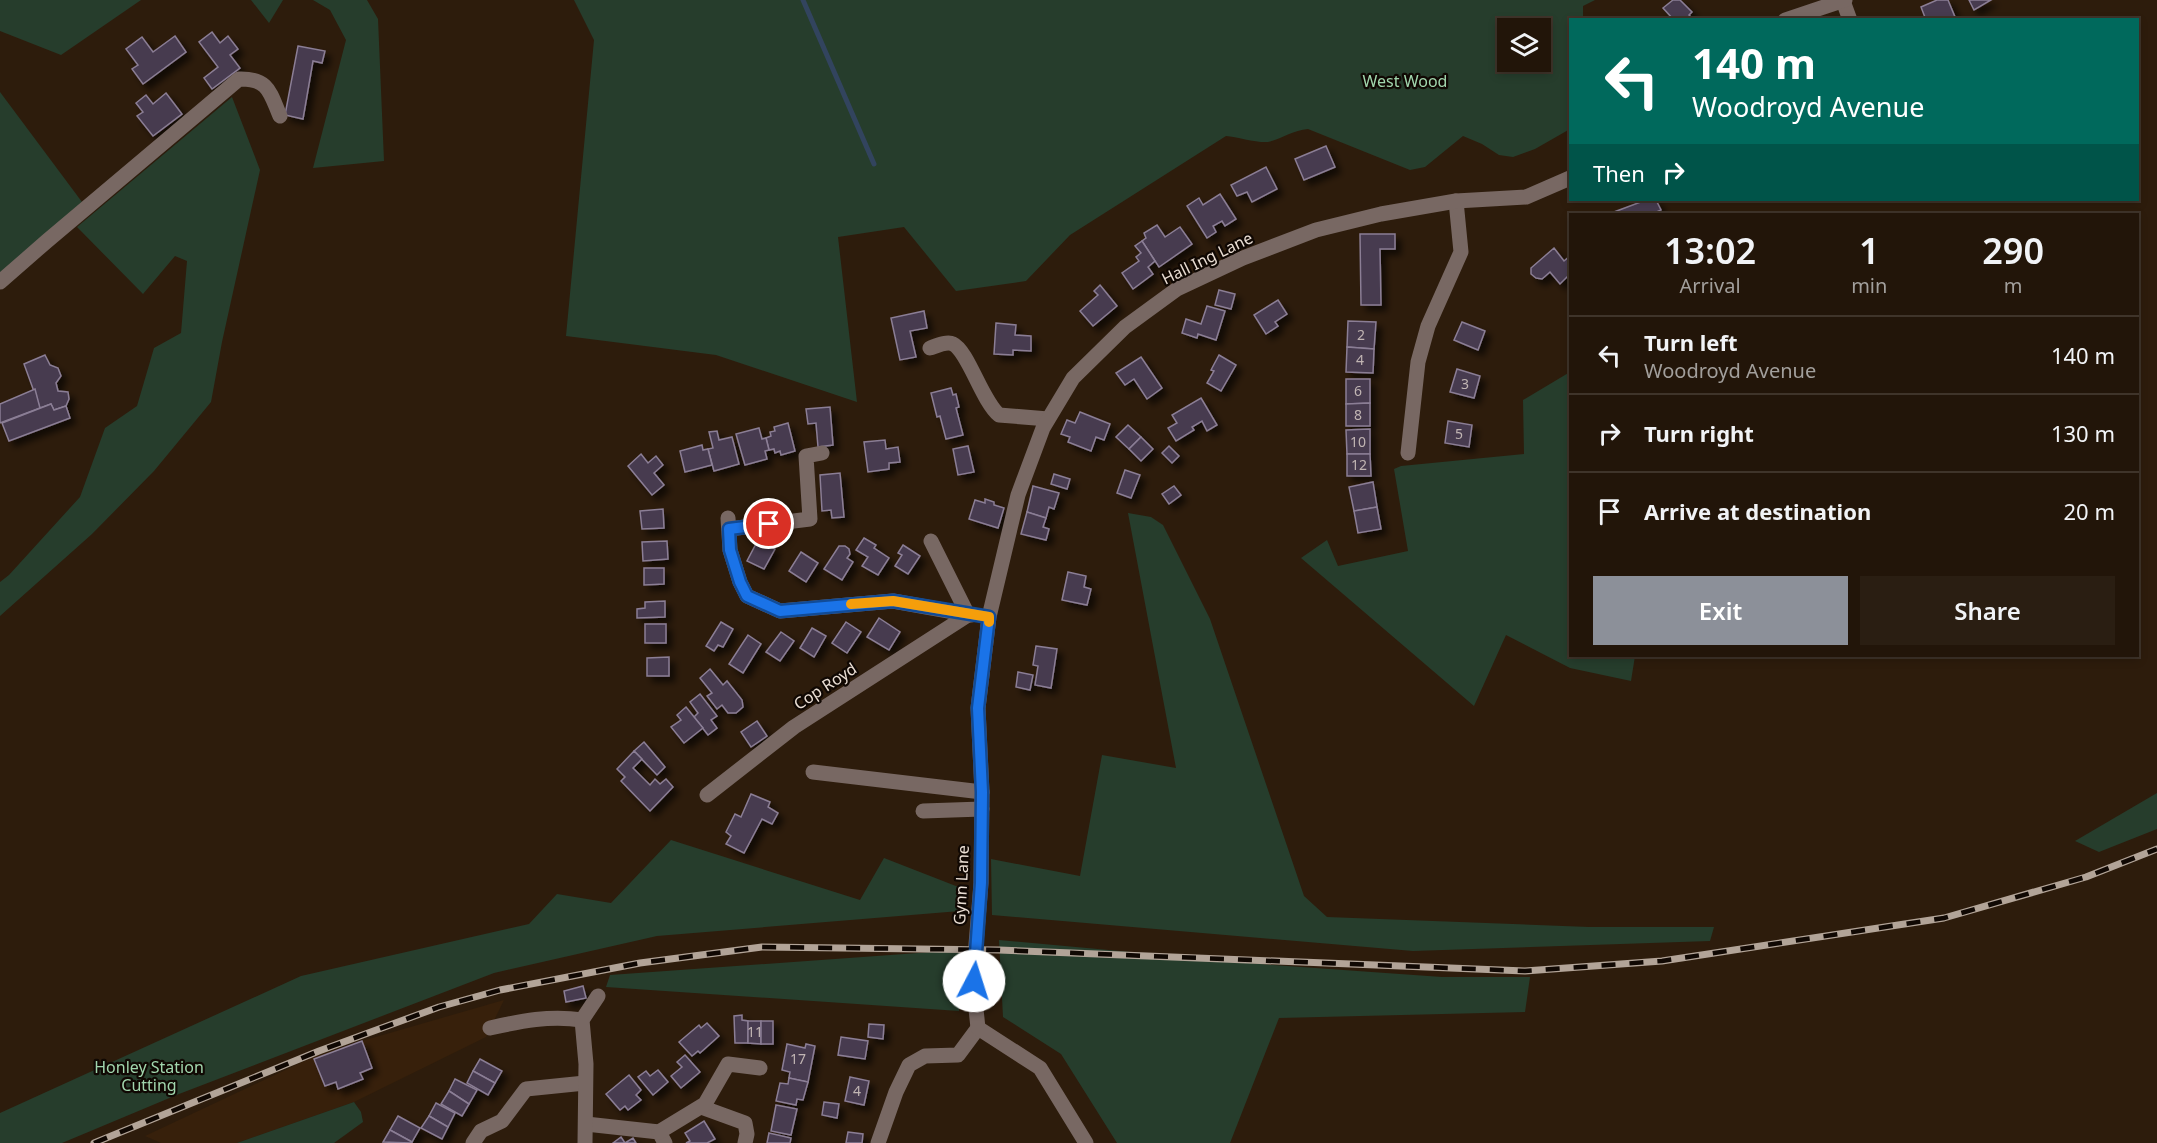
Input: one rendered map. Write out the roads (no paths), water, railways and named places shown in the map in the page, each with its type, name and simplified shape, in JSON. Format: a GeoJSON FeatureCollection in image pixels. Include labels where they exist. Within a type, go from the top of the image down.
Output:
{"type":"FeatureCollection","features":[{"type":"Feature","properties":{"kind":"street"},"geometry":{"type":"LineString","coordinates":[[1791,18],[1844,0],[1849,18]]}},
{"type":"Feature","properties":{"kind":"street"},"geometry":{"type":"LineString","coordinates":[[0,282],[239,79],[251,79],[263,83],[269,89],[280,116]]}},
{"type":"Feature","properties":{"kind":"street","name":"Hall Ing Lane"},"geometry":{"type":"LineString","coordinates":[[989,617],[1018,495],[1043,428],[1073,378],[1125,327],[1177,289],[1243,258],[1316,230],[1381,214],[1456,201],[1526,197],[1569,178]]}},
{"type":"Feature","properties":{"kind":"street"},"geometry":{"type":"LineString","coordinates":[[1408,453],[1418,362],[1428,326],[1461,252],[1456,201]]}},
{"type":"Feature","properties":{"kind":"street"},"geometry":{"type":"LineString","coordinates":[[930,348],[950,342],[954,344],[969,364],[990,404],[999,415],[1048,419]]}},
{"type":"Feature","properties":{"kind":"street"},"geometry":{"type":"LineString","coordinates":[[822,453],[806,456],[810,519],[728,523],[730,550],[747,596],[780,611],[893,601],[989,617]]}},
{"type":"Feature","properties":{"kind":"street"},"geometry":{"type":"LineString","coordinates":[[931,541],[968,615]]}},
{"type":"Feature","properties":{"kind":"street","name":"Cop Royd"},"geometry":{"type":"LineString","coordinates":[[707,795],[794,727],[968,615]]}},
{"type":"Feature","properties":{"kind":"street","name":"Gynn Lane"},"geometry":{"type":"LineString","coordinates":[[978,1028],[974,981],[981,883],[982,792],[978,708],[989,617]]}},
{"type":"Feature","properties":{"kind":"street"},"geometry":{"type":"LineString","coordinates":[[813,772],[982,792]]}},
{"type":"Feature","properties":{"kind":"street"},"geometry":{"type":"LineString","coordinates":[[923,811],[982,809]]}},
{"type":"Feature","properties":{"kind":"street"},"geometry":{"type":"LineString","coordinates":[[585,1143],[585,1044],[582,1020],[598,996]]}},
{"type":"Feature","properties":{"kind":"street"},"geometry":{"type":"LineString","coordinates":[[490,1028],[539,1018],[582,1020]]}},
{"type":"Feature","properties":{"kind":"street"},"geometry":{"type":"LineString","coordinates":[[878,1143],[896,1092],[909,1065],[925,1056],[958,1055],[978,1028],[1040,1068],[1086,1143]]}},
{"type":"Feature","properties":{"kind":"street"},"geometry":{"type":"LineString","coordinates":[[586,1124],[662,1137],[701,1107],[728,1065],[760,1068]]}},
{"type":"Feature","properties":{"kind":"street"},"geometry":{"type":"LineString","coordinates":[[473,1143],[482,1131],[502,1121],[526,1089],[585,1083]]}},
{"type":"Feature","properties":{"kind":"street"},"geometry":{"type":"LineString","coordinates":[[701,1107],[744,1123],[747,1134],[745,1143]]}},
{"type":"Feature","properties":{"kind":"waterway"},"geometry":{"type":"LineString","coordinates":[[803,0],[874,164]]}},
{"type":"Feature","properties":{"kind":"railway"},"geometry":{"type":"LineString","coordinates":[[94,1143],[319,1051],[439,1007],[500,990],[640,963],[762,947],[999,950],[1525,971],[1662,961],[1944,918],[2086,877],[2157,849]]}},
{"type":"Feature","properties":{"kind":"park label","name":"West Wood"},"geometry":{"type":"Point","coordinates":[1405,81]}},
{"type":"Feature","properties":{"kind":"park label","name":"Honley Station Cutting"},"geometry":{"type":"Point","coordinates":[149,1076]}}]}
